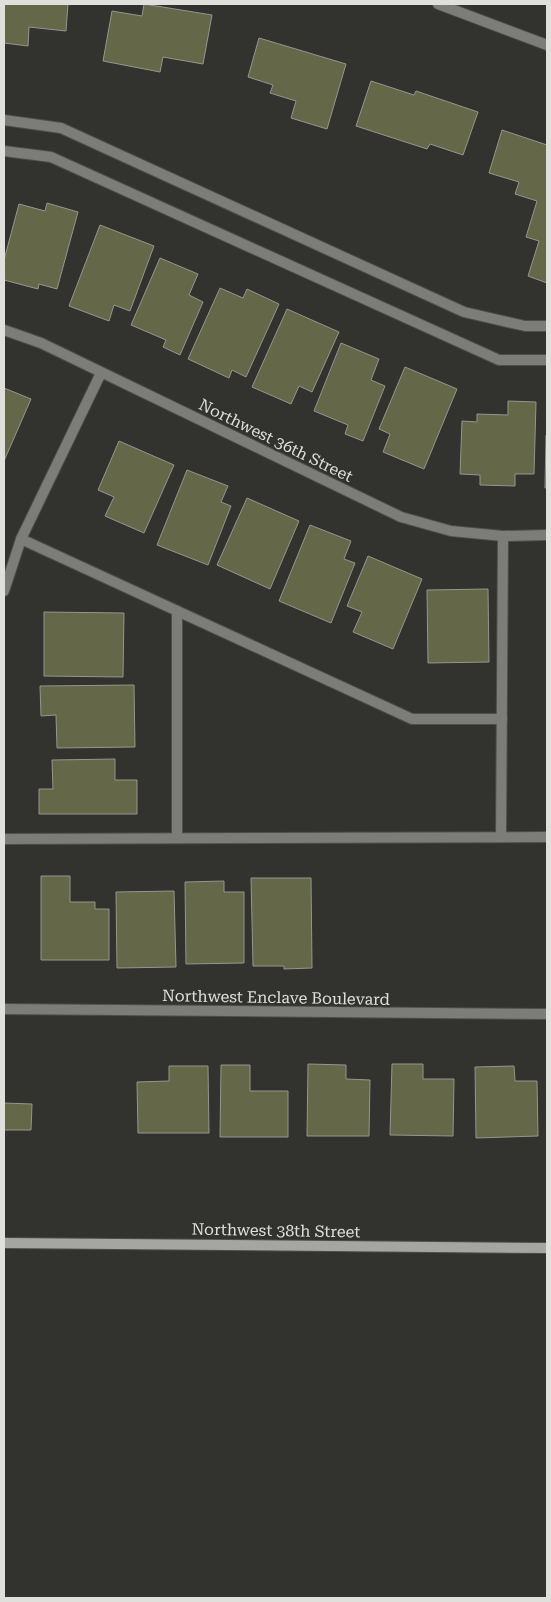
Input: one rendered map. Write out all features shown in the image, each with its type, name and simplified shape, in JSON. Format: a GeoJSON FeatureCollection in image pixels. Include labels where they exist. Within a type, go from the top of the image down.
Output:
{"type":"FeatureCollection","features":[{"type":"Feature","properties":{"kind":"main road","name":"Northwest 38th Street"},"geometry":{"type":"LineString","coordinates":[[4,1243],[547,1248]]}},
{"type":"Feature","properties":{"kind":"street"},"geometry":{"type":"LineString","coordinates":[[438,4],[547,45]]}},
{"type":"Feature","properties":{"kind":"street"},"geometry":{"type":"LineString","coordinates":[[4,120],[62,128],[464,312],[525,326],[547,326]]}},
{"type":"Feature","properties":{"kind":"street"},"geometry":{"type":"LineString","coordinates":[[4,150],[51,157],[499,360],[547,360]]}},
{"type":"Feature","properties":{"kind":"street","name":"Northwest 36th Street"},"geometry":{"type":"LineString","coordinates":[[4,330],[41,343],[401,516],[451,531],[503,536],[547,535]]}},
{"type":"Feature","properties":{"kind":"street"},"geometry":{"type":"LineString","coordinates":[[4,591],[21,539],[101,373]]}},
{"type":"Feature","properties":{"kind":"street"},"geometry":{"type":"LineString","coordinates":[[501,837],[503,536]]}},
{"type":"Feature","properties":{"kind":"street"},"geometry":{"type":"LineString","coordinates":[[21,539],[412,719],[502,719]]}},
{"type":"Feature","properties":{"kind":"street"},"geometry":{"type":"LineString","coordinates":[[177,611],[177,838]]}},
{"type":"Feature","properties":{"kind":"street"},"geometry":{"type":"LineString","coordinates":[[4,839],[547,837]]}},
{"type":"Feature","properties":{"kind":"street","name":"Northwest Enclave Boulevard"},"geometry":{"type":"LineString","coordinates":[[4,1009],[547,1014]]}},
{"type":"Feature","properties":{"kind":"building"},"geometry":{"type":"Polygon","coordinates":[[[4,4],[68,4],[66,31],[29,27],[28,46],[4,43],[4,4]]]}},
{"type":"Feature","properties":{"kind":"building"},"geometry":{"type":"Polygon","coordinates":[[[144,4],[212,15],[203,64],[163,57],[160,72],[103,61],[112,11],[142,16],[144,4]]]}},
{"type":"Feature","properties":{"kind":"building"},"geometry":{"type":"Polygon","coordinates":[[[259,38],[346,64],[327,129],[291,118],[296,101],[270,93],[273,85],[248,77],[259,38]]]}},
{"type":"Feature","properties":{"kind":"building"},"geometry":{"type":"Polygon","coordinates":[[[371,81],[414,95],[416,91],[478,112],[463,155],[430,144],[427,149],[356,126],[371,81]]]}},
{"type":"Feature","properties":{"kind":"building"},"geometry":{"type":"Polygon","coordinates":[[[502,130],[547,145],[547,283],[528,276],[539,241],[526,237],[537,201],[515,194],[519,182],[489,173],[502,130]]]}},
{"type":"Feature","properties":{"kind":"building"},"geometry":{"type":"Polygon","coordinates":[[[47,203],[78,212],[57,289],[39,284],[38,289],[4,280],[4,260],[19,204],[45,211],[47,203]]]}},
{"type":"Feature","properties":{"kind":"building"},"geometry":{"type":"Polygon","coordinates":[[[100,225],[154,246],[130,311],[114,305],[109,321],[69,306],[100,225]]]}},
{"type":"Feature","properties":{"kind":"building"},"geometry":{"type":"Polygon","coordinates":[[[160,258],[198,274],[189,295],[203,302],[180,355],[163,347],[166,340],[131,325],[160,258]]]}},
{"type":"Feature","properties":{"kind":"building"},"geometry":{"type":"Polygon","coordinates":[[[220,288],[243,298],[247,289],[279,304],[246,377],[232,370],[229,378],[188,359],[220,288]]]}},
{"type":"Feature","properties":{"kind":"building"},"geometry":{"type":"Polygon","coordinates":[[[287,309],[339,332],[312,392],[299,386],[291,404],[252,387],[287,309]]]}},
{"type":"Feature","properties":{"kind":"building"},"geometry":{"type":"Polygon","coordinates":[[[341,343],[379,359],[371,380],[385,386],[363,441],[345,434],[348,425],[314,411],[341,343]]]}},
{"type":"Feature","properties":{"kind":"building"},"geometry":{"type":"Polygon","coordinates":[[[405,367],[457,389],[424,469],[383,452],[390,434],[379,429],[405,367]]]}},
{"type":"Feature","properties":{"kind":"building"},"geometry":{"type":"Polygon","coordinates":[[[4,388],[31,399],[4,461],[4,388]]]}},
{"type":"Feature","properties":{"kind":"building"},"geometry":{"type":"Polygon","coordinates":[[[508,401],[536,402],[534,474],[515,474],[515,486],[480,485],[480,475],[460,474],[462,421],[477,422],[477,414],[508,415],[508,401]]]}},
{"type":"Feature","properties":{"kind":"building"},"geometry":{"type":"Polygon","coordinates":[[[546,435],[547,488],[545,488],[546,435]]]}},
{"type":"Feature","properties":{"kind":"building"},"geometry":{"type":"Polygon","coordinates":[[[119,441],[174,465],[144,533],[105,516],[114,497],[98,490],[119,441]]]}},
{"type":"Feature","properties":{"kind":"building"},"geometry":{"type":"Polygon","coordinates":[[[187,470],[228,486],[221,502],[231,506],[208,565],[157,545],[187,470]]]}},
{"type":"Feature","properties":{"kind":"building"},"geometry":{"type":"Polygon","coordinates":[[[247,498],[299,521],[270,589],[217,565],[247,498]]]}},
{"type":"Feature","properties":{"kind":"building"},"geometry":{"type":"Polygon","coordinates":[[[310,525],[351,541],[344,559],[355,563],[331,623],[279,601],[310,525]]]}},
{"type":"Feature","properties":{"kind":"building"},"geometry":{"type":"Polygon","coordinates":[[[368,556],[422,579],[393,649],[353,632],[362,612],[347,606],[368,556]]]}},
{"type":"Feature","properties":{"kind":"building"},"geometry":{"type":"Polygon","coordinates":[[[488,589],[489,662],[428,663],[427,590],[488,589]]]}},
{"type":"Feature","properties":{"kind":"building"},"geometry":{"type":"Polygon","coordinates":[[[44,612],[124,613],[123,677],[44,676],[44,612]]]}},
{"type":"Feature","properties":{"kind":"building"},"geometry":{"type":"Polygon","coordinates":[[[134,685],[135,747],[57,748],[56,715],[41,716],[40,686],[134,685]]]}},
{"type":"Feature","properties":{"kind":"building"},"geometry":{"type":"Polygon","coordinates":[[[115,759],[115,780],[137,780],[137,814],[39,814],[39,789],[53,789],[52,760],[115,759]]]}},
{"type":"Feature","properties":{"kind":"building"},"geometry":{"type":"Polygon","coordinates":[[[41,876],[70,876],[70,902],[95,902],[95,909],[109,909],[109,960],[41,960],[41,876]]]}},
{"type":"Feature","properties":{"kind":"building"},"geometry":{"type":"Polygon","coordinates":[[[251,878],[311,878],[312,968],[284,969],[284,966],[253,966],[251,878]]]}},
{"type":"Feature","properties":{"kind":"building"},"geometry":{"type":"Polygon","coordinates":[[[224,881],[224,892],[244,892],[244,963],[186,964],[185,882],[224,881]]]}},
{"type":"Feature","properties":{"kind":"building"},"geometry":{"type":"Polygon","coordinates":[[[174,891],[176,967],[117,968],[116,892],[174,891]]]}},
{"type":"Feature","properties":{"kind":"building"},"geometry":{"type":"Polygon","coordinates":[[[308,1064],[346,1065],[346,1079],[370,1080],[369,1136],[307,1136],[308,1064]]]}},
{"type":"Feature","properties":{"kind":"building"},"geometry":{"type":"Polygon","coordinates":[[[392,1064],[423,1064],[423,1079],[454,1079],[453,1136],[390,1135],[392,1064]]]}},
{"type":"Feature","properties":{"kind":"building"},"geometry":{"type":"Polygon","coordinates":[[[221,1065],[250,1065],[250,1091],[288,1091],[288,1137],[220,1137],[221,1065]]]}},
{"type":"Feature","properties":{"kind":"building"},"geometry":{"type":"Polygon","coordinates":[[[169,1066],[208,1066],[209,1133],[138,1133],[137,1082],[169,1081],[169,1066]]]}},
{"type":"Feature","properties":{"kind":"building"},"geometry":{"type":"Polygon","coordinates":[[[514,1066],[515,1081],[537,1081],[538,1136],[476,1138],[475,1067],[514,1066]]]}},
{"type":"Feature","properties":{"kind":"building"},"geometry":{"type":"Polygon","coordinates":[[[4,1103],[32,1104],[31,1130],[4,1130],[4,1103]]]}}]}
